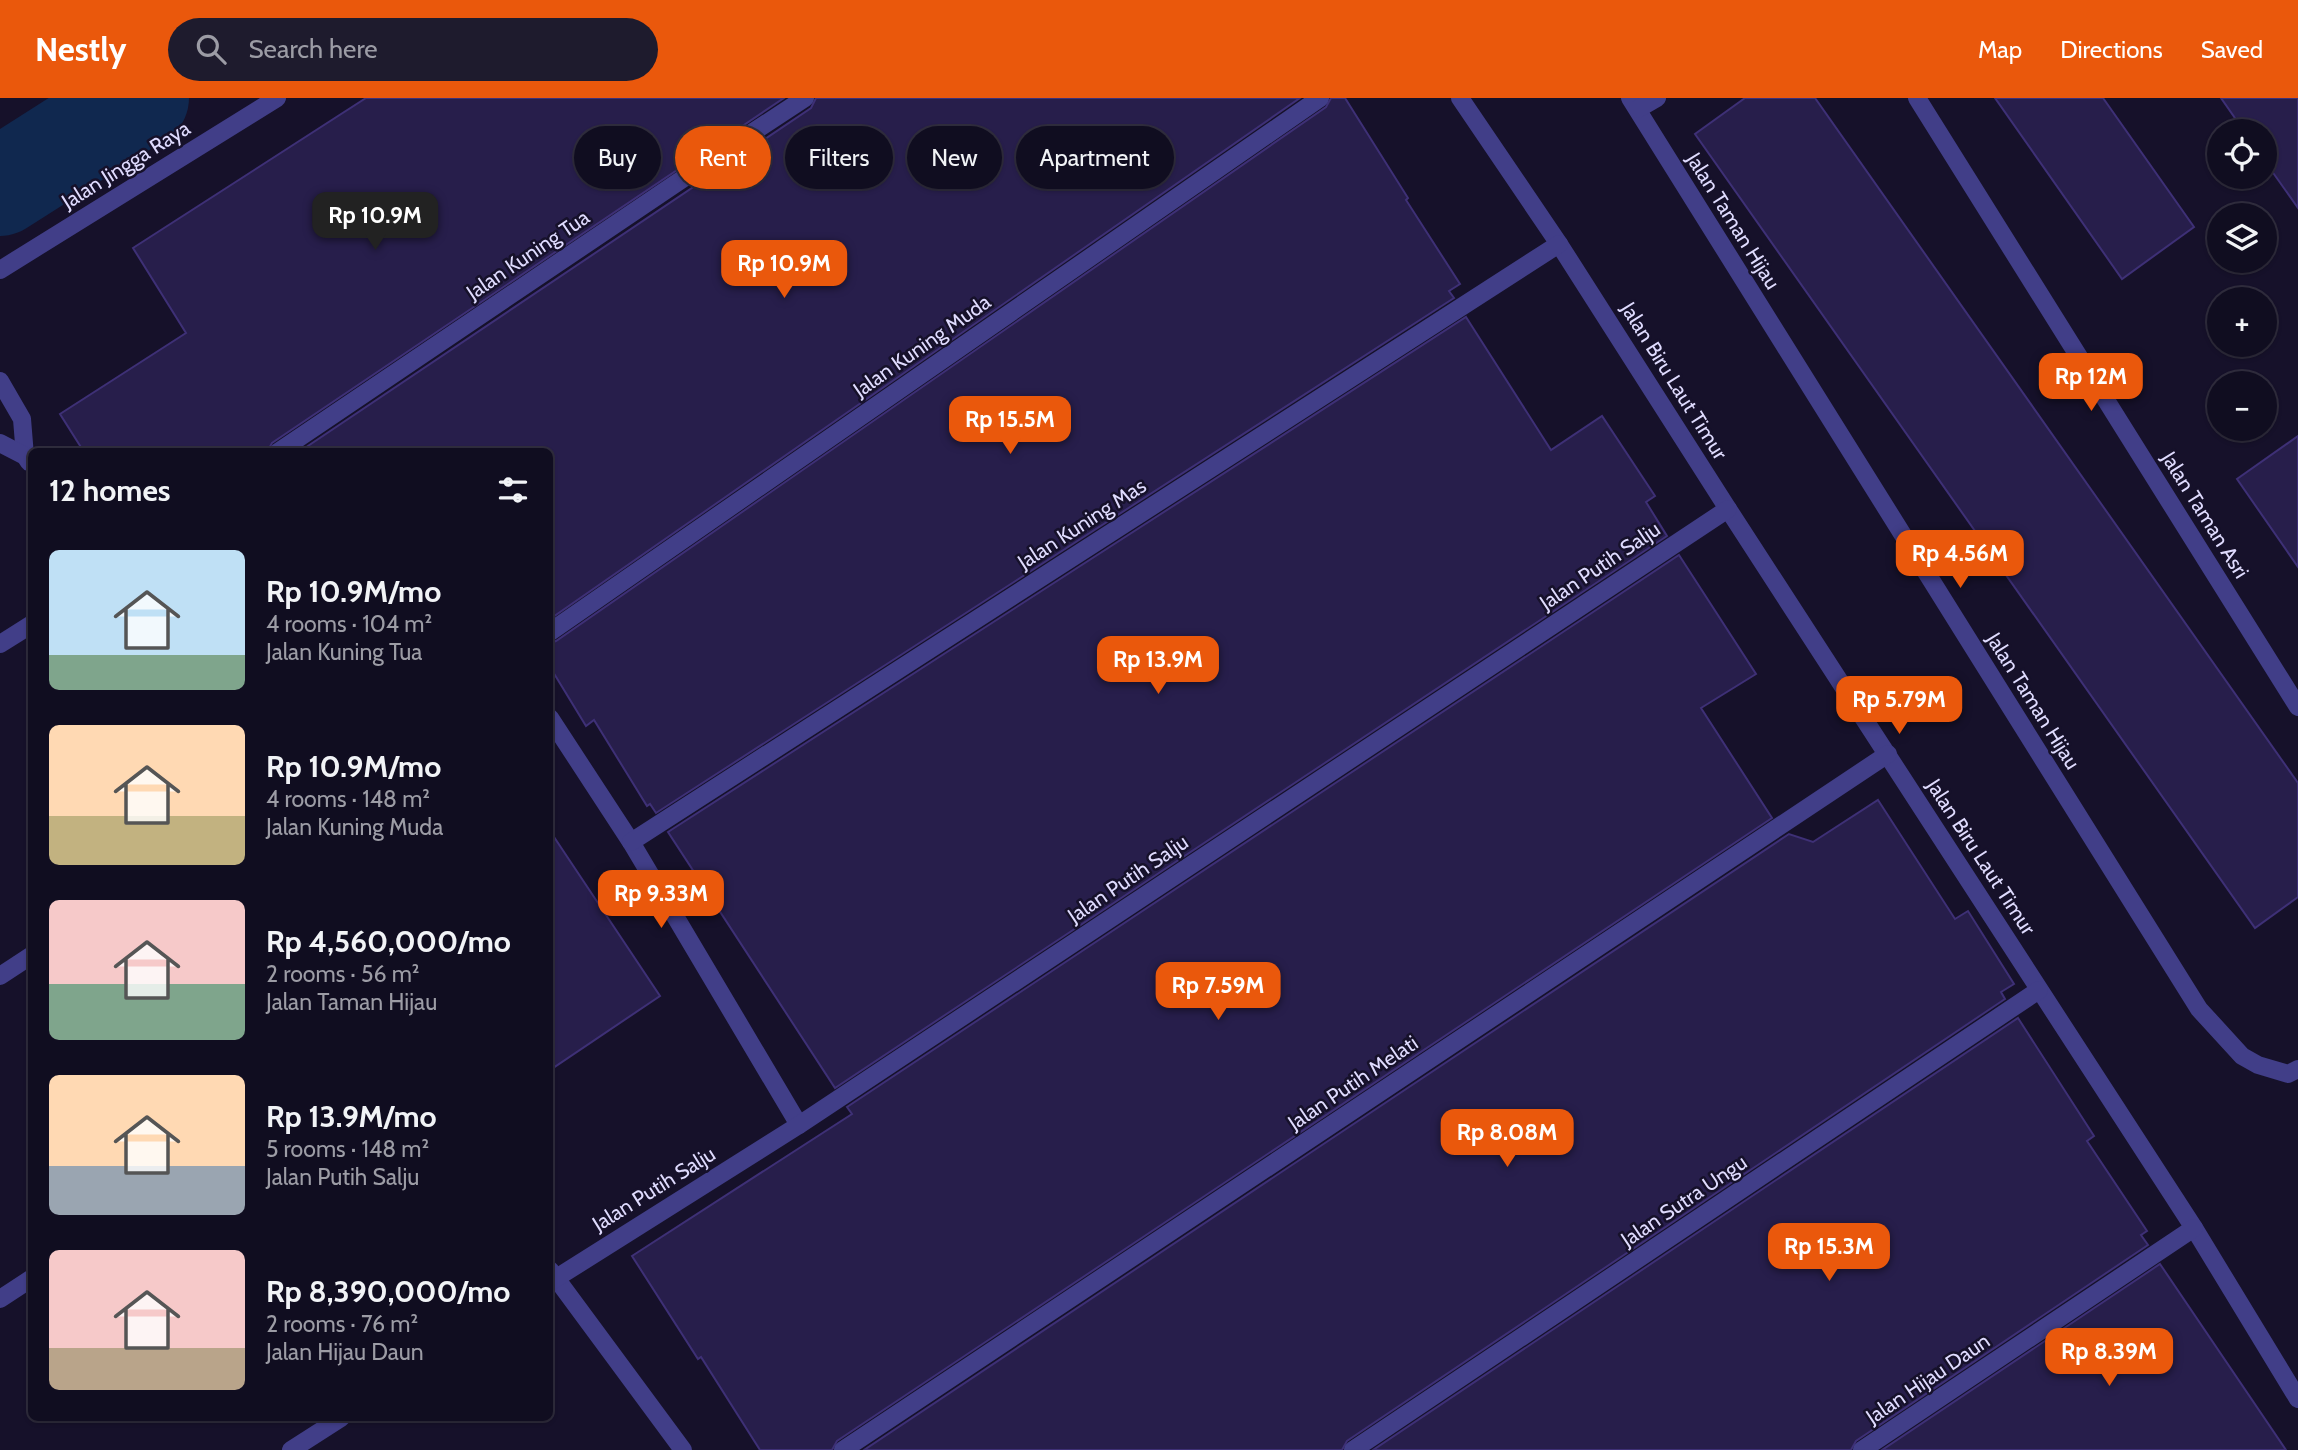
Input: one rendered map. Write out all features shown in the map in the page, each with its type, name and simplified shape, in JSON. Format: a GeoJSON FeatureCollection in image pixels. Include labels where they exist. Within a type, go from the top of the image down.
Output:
{"type":"FeatureCollection","features":[{"type":"Feature","properties":{"kind":"street","name":"Jalan Jingga Raya"},"geometry":{"type":"LineString","coordinates":[[0,270],[277,98]]}},
{"type":"Feature","properties":{"kind":"street","name":"Jalan Kuning Tua"},"geometry":{"type":"LineString","coordinates":[[284,448],[806,98]]}},
{"type":"Feature","properties":{"kind":"street","name":"Jalan Kuning Muda"},"geometry":{"type":"LineString","coordinates":[[553,630],[1320,98]]}},
{"type":"Feature","properties":{"kind":"street","name":"Jalan Biru Laut Timur"},"geometry":{"type":"LineString","coordinates":[[1460,98],[1559,244],[2194,1228],[2298,1399]]}},
{"type":"Feature","properties":{"kind":"street"},"geometry":{"type":"LineString","coordinates":[[1634,104],[1657,98]]}},
{"type":"Feature","properties":{"kind":"street","name":"Jalan Taman Asri"},"geometry":{"type":"LineString","coordinates":[[1917,98],[2298,707]]}},
{"type":"Feature","properties":{"kind":"street","name":"Jalan Taman Hijau"},"geometry":{"type":"LineString","coordinates":[[1634,104],[2199,1009],[2242,1056],[2258,1065],[2288,1074],[2298,1069]]}},
{"type":"Feature","properties":{"kind":"street","name":"Jalan Kuning Mas"},"geometry":{"type":"LineString","coordinates":[[631,842],[1559,244]]}},
{"type":"Feature","properties":{"kind":"street"},"geometry":{"type":"LineString","coordinates":[[0,380],[22,419],[28,461]]}},
{"type":"Feature","properties":{"kind":"street"},"geometry":{"type":"LineString","coordinates":[[0,443],[28,461]]}},
{"type":"Feature","properties":{"kind":"street","name":"Jalan Putih Salju"},"geometry":{"type":"LineString","coordinates":[[553,1276],[799,1125],[1728,509]]}},
{"type":"Feature","properties":{"kind":"street"},"geometry":{"type":"LineString","coordinates":[[0,644],[28,626]]}},
{"type":"Feature","properties":{"kind":"street"},"geometry":{"type":"LineString","coordinates":[[553,723],[631,842],[799,1125]]}},
{"type":"Feature","properties":{"kind":"street","name":"Jalan Putih Melati"},"geometry":{"type":"LineString","coordinates":[[843,1450],[1888,754]]}},
{"type":"Feature","properties":{"kind":"street"},"geometry":{"type":"LineString","coordinates":[[0,976],[28,958]]}},
{"type":"Feature","properties":{"kind":"street","name":"Jalan Sutra Ungu"},"geometry":{"type":"LineString","coordinates":[[1353,1450],[2039,990]]}},
{"type":"Feature","properties":{"kind":"street","name":"Jalan Hijau Daun"},"geometry":{"type":"LineString","coordinates":[[1863,1450],[2194,1228]]}},
{"type":"Feature","properties":{"kind":"street"},"geometry":{"type":"LineString","coordinates":[[553,1280],[683,1450]]}},
{"type":"Feature","properties":{"kind":"street"},"geometry":{"type":"LineString","coordinates":[[0,1299],[28,1281]]}},
{"type":"Feature","properties":{"kind":"street"},"geometry":{"type":"LineString","coordinates":[[291,1450],[336,1421]]}},
{"type":"Feature","properties":{"kind":"building"},"geometry":{"type":"Polygon","coordinates":[[[366,98],[784,98],[742,126],[675,126],[675,171],[661,181],[661,126],[574,126],[574,189],[649,189],[272,443],[269,448],[81,448],[60,414],[186,333],[133,248],[366,98]]]}},
{"type":"Feature","properties":{"kind":"building"},"geometry":{"type":"Polygon","coordinates":[[[816,98],[1300,98],[1174,186],[1174,126],[1016,126],[1016,189],[1169,189],[553,617],[553,448],[305,448],[690,189],[771,189],[771,135],[811,108],[816,98]]]}},
{"type":"Feature","properties":{"kind":"building"},"geometry":{"type":"Polygon","coordinates":[[[1331,98],[1345,98],[1460,284],[1449,291],[1454,298],[656,813],[650,804],[647,806],[594,720],[586,726],[553,672],[553,642],[1326,107],[1331,98]]]}},
{"type":"Feature","properties":{"kind":"building"},"geometry":{"type":"Polygon","coordinates":[[[1745,98],[1815,98],[2298,783],[2298,897],[2255,928],[1695,134],[1745,98]]]}},
{"type":"Feature","properties":{"kind":"building"},"geometry":{"type":"Polygon","coordinates":[[[1995,98],[2103,98],[2194,227],[2122,279],[1995,98]]]}},
{"type":"Feature","properties":{"kind":"building"},"geometry":{"type":"Polygon","coordinates":[[[2221,98],[2298,98],[2298,208],[2277,178],[2277,119],[2236,119],[2221,98]]]}},
{"type":"Feature","properties":{"kind":"building"},"geometry":{"type":"Polygon","coordinates":[[[1466,317],[1551,450],[1602,416],[1655,496],[1646,502],[1667,536],[835,1088],[668,832],[1466,317]]]}},
{"type":"Feature","properties":{"kind":"building"},"geometry":{"type":"Polygon","coordinates":[[[2298,436],[2298,567],[2237,479],[2298,436]]]}},
{"type":"Feature","properties":{"kind":"building"},"geometry":{"type":"Polygon","coordinates":[[[1679,555],[1756,674],[1701,708],[1772,818],[837,1441],[832,1450],[760,1450],[632,1256],[852,1114],[847,1107],[1679,555]]]}},
{"type":"Feature","properties":{"kind":"building"},"geometry":{"type":"Polygon","coordinates":[[[1878,800],[1955,919],[1968,911],[2014,984],[2001,992],[2005,999],[1347,1441],[1342,1450],[864,1450],[1789,834],[1813,842],[1878,800]]]}},
{"type":"Feature","properties":{"kind":"building"},"geometry":{"type":"Polygon","coordinates":[[[553,836],[660,996],[553,1068],[553,836]]]}},
{"type":"Feature","properties":{"kind":"building"},"geometry":{"type":"Polygon","coordinates":[[[2018,1018],[2094,1136],[2087,1141],[2147,1231],[2141,1235],[2148,1245],[1856,1441],[1851,1450],[1373,1450],[2018,1018]]]}},
{"type":"Feature","properties":{"kind":"building"},"geometry":{"type":"Polygon","coordinates":[[[2160,1264],[2286,1450],[1882,1450],[2160,1264]]]}},
{"type":"Feature","properties":{"kind":"waterway"},"geometry":{"type":"LineString","coordinates":[[0,187],[140,98]]}}]}
